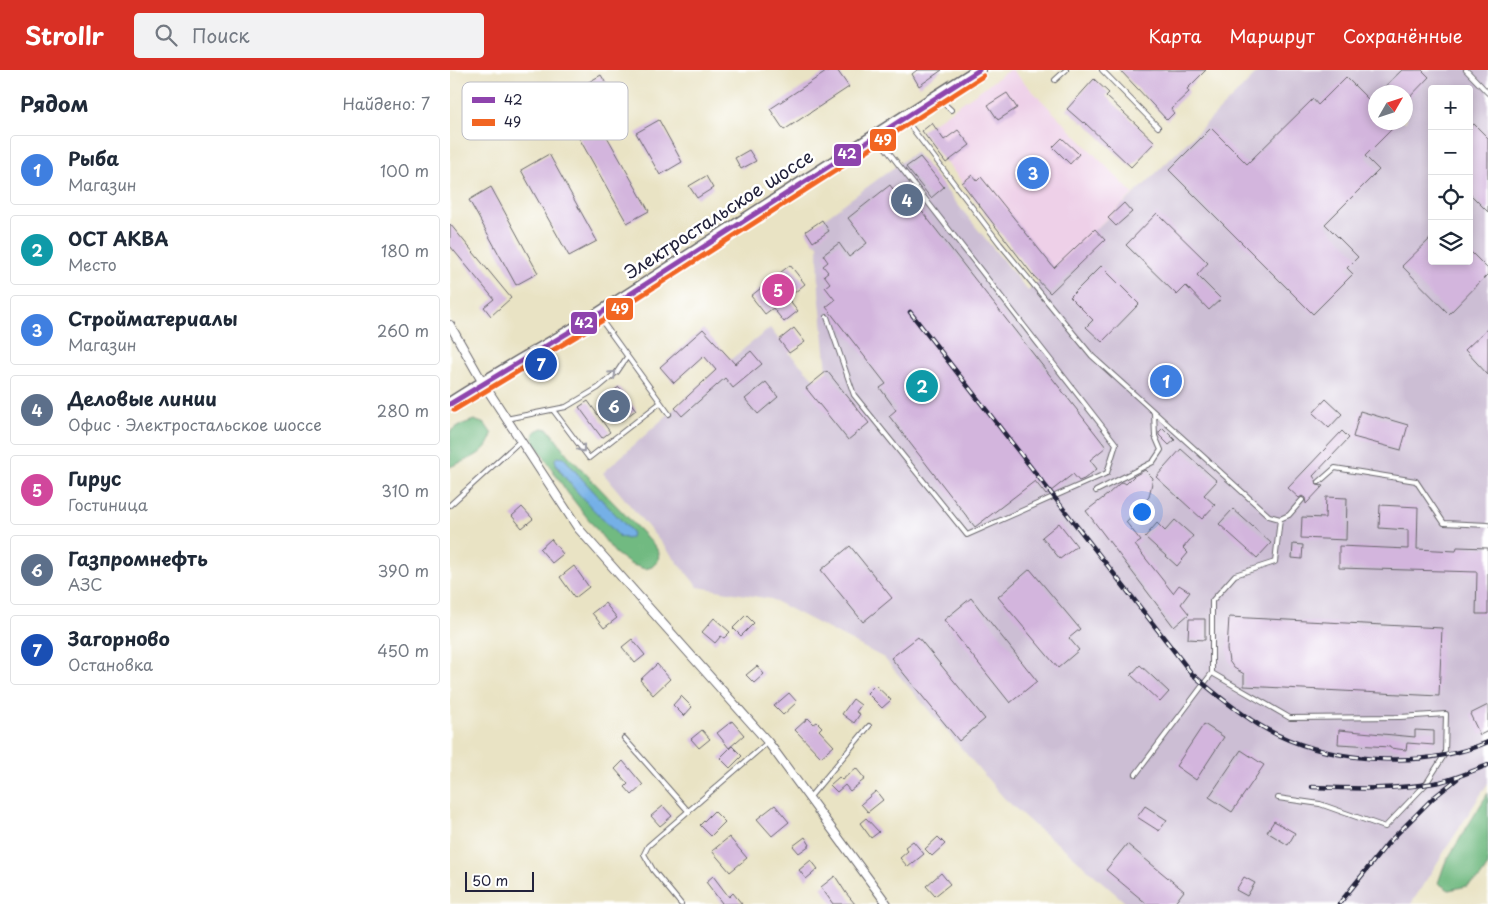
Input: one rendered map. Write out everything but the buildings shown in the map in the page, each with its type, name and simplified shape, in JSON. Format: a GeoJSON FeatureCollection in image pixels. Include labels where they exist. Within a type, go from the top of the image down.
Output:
{"type":"FeatureCollection","features":[{"type":"Feature","properties":{"kind":"main road","name":"Электростальское шоссе"},"geometry":{"type":"LineString","coordinates":[[450,404],[597,315],[979,70]]}},
{"type":"Feature","properties":{"kind":"street"},"geometry":{"type":"LineString","coordinates":[[450,325],[483,383],[578,528],[768,742],[887,904]]}},
{"type":"Feature","properties":{"kind":"lane"},"geometry":{"type":"LineString","coordinates":[[1055,80],[1066,70]]}},
{"type":"Feature","properties":{"kind":"lane"},"geometry":{"type":"LineString","coordinates":[[1102,70],[1158,127]]}},
{"type":"Feature","properties":{"kind":"lane"},"geometry":{"type":"LineString","coordinates":[[1466,70],[1488,93]]}},
{"type":"Feature","properties":{"kind":"lane"},"geometry":{"type":"LineString","coordinates":[[937,97],[950,110]]}},
{"type":"Feature","properties":{"kind":"lane"},"geometry":{"type":"LineString","coordinates":[[904,118],[1000,244],[1092,356],[1269,516],[1280,519],[1289,515],[1302,500]]}},
{"type":"Feature","properties":{"kind":"lane"},"geometry":{"type":"LineString","coordinates":[[827,317],[854,395],[967,535],[1107,473],[1116,444],[875,135]]}},
{"type":"Feature","properties":{"kind":"lane"},"geometry":{"type":"LineString","coordinates":[[597,315],[669,414]]}},
{"type":"Feature","properties":{"kind":"lane"},"geometry":{"type":"LineString","coordinates":[[506,419],[566,407],[598,388],[617,372],[627,357]]}},
{"type":"Feature","properties":{"kind":"lane"},"geometry":{"type":"LineString","coordinates":[[553,410],[589,458],[660,403]]}},
{"type":"Feature","properties":{"kind":"lane"},"geometry":{"type":"LineString","coordinates":[[1096,491],[1153,462],[1161,450],[1155,436],[1154,413]]}},
{"type":"Feature","properties":{"kind":"lane"},"geometry":{"type":"LineString","coordinates":[[450,505],[520,441]]}},
{"type":"Feature","properties":{"kind":"lane"},"geometry":{"type":"LineString","coordinates":[[1319,482],[1335,468],[1416,481],[1444,523],[1488,525]]}},
{"type":"Feature","properties":{"kind":"lane"},"geometry":{"type":"LineString","coordinates":[[1136,774],[1212,673],[1212,601],[1235,575],[1276,562],[1280,519]]}},
{"type":"Feature","properties":{"kind":"lane"},"geometry":{"type":"LineString","coordinates":[[1212,673],[1290,718],[1400,717],[1446,714],[1445,754],[1426,784],[1385,827],[1320,804],[1278,798]]}},
{"type":"Feature","properties":{"kind":"lane"},"geometry":{"type":"LineString","coordinates":[[809,798],[869,726]]}},
{"type":"Feature","properties":{"kind":"lane"},"geometry":{"type":"LineString","coordinates":[[624,738],[689,812]]}},
{"type":"Feature","properties":{"kind":"lane"},"geometry":{"type":"LineString","coordinates":[[681,904],[650,866],[644,854],[648,846],[768,742]]}},
{"type":"Feature","properties":{"kind":"shaded area"},"geometry":{"type":"Polygon","coordinates":[[[1009,70],[1012,70],[1133,194],[1040,281],[922,131],[1009,70]]]}},
{"type":"Feature","properties":{"kind":"shaded area"},"geometry":{"type":"Polygon","coordinates":[[[1260,70],[1488,70],[1488,783],[1411,904],[1127,904],[1004,798],[884,658],[771,599],[698,587],[603,473],[715,372],[770,328],[789,353],[815,380],[827,371],[819,291],[818,245],[813,242],[829,231],[822,220],[915,152],[1028,291],[1143,186],[1260,70]]]}},
{"type":"Feature","properties":{"kind":"green space"},"geometry":{"type":"Polygon","coordinates":[[[474,420],[485,424],[492,434],[486,447],[476,455],[450,467],[450,431],[474,420]]]}},
{"type":"Feature","properties":{"kind":"green space"},"geometry":{"type":"Polygon","coordinates":[[[543,428],[548,429],[567,454],[655,546],[659,553],[658,561],[652,567],[645,569],[630,564],[615,553],[567,492],[534,442],[534,434],[543,428]],[[555,465],[619,536],[632,532],[583,482],[555,465]]]}},
{"type":"Feature","properties":{"kind":"green space"},"geometry":{"type":"Polygon","coordinates":[[[1488,793],[1488,866],[1480,878],[1467,886],[1449,890],[1438,883],[1445,863],[1488,793]]]}},
{"type":"Feature","properties":{"kind":"water"},"geometry":{"type":"Polygon","coordinates":[[[557,457],[564,458],[632,532],[631,537],[627,539],[619,536],[582,498],[558,466],[555,459],[557,457]]]}},
{"type":"Feature","properties":{"kind":"railway"},"geometry":{"type":"LineString","coordinates":[[910,312],[1192,674],[1233,707],[1259,725],[1284,738],[1312,748],[1341,755],[1372,759],[1432,757],[1461,751],[1488,742]]}},
{"type":"Feature","properties":{"kind":"railway"},"geometry":{"type":"LineString","coordinates":[[1312,787],[1376,788],[1424,785],[1440,782],[1488,765]]}},
{"type":"Feature","properties":{"kind":"railway"},"geometry":{"type":"LineString","coordinates":[[1339,904],[1388,843],[1433,798],[1457,779]]}},
{"type":"Feature","properties":{"kind":"transit line","name":"42"},"geometry":{"type":"LineString","coordinates":[[450,404],[599,314],[979,70]]}},
{"type":"Feature","properties":{"kind":"transit line","name":"49"},"geometry":{"type":"LineString","coordinates":[[454,410],[603,320],[983,76]]}},
{"type":"Feature","properties":{"kind":"place","name":"Стройматериалы"},"geometry":{"type":"Point","coordinates":[1033,173]}},
{"type":"Feature","properties":{"kind":"place","name":"Деловые линии"},"geometry":{"type":"Point","coordinates":[907,200]}},
{"type":"Feature","properties":{"kind":"place","name":"Гирус"},"geometry":{"type":"Point","coordinates":[778,290]}},
{"type":"Feature","properties":{"kind":"place","name":"Загорново"},"geometry":{"type":"Point","coordinates":[541,364]}},
{"type":"Feature","properties":{"kind":"place","name":"Рыба"},"geometry":{"type":"Point","coordinates":[1166,381]}},
{"type":"Feature","properties":{"kind":"place","name":"ОСТ АКВА"},"geometry":{"type":"Point","coordinates":[922,386]}},
{"type":"Feature","properties":{"kind":"place","name":"Газпромнефть"},"geometry":{"type":"Point","coordinates":[614,406]}}]}
